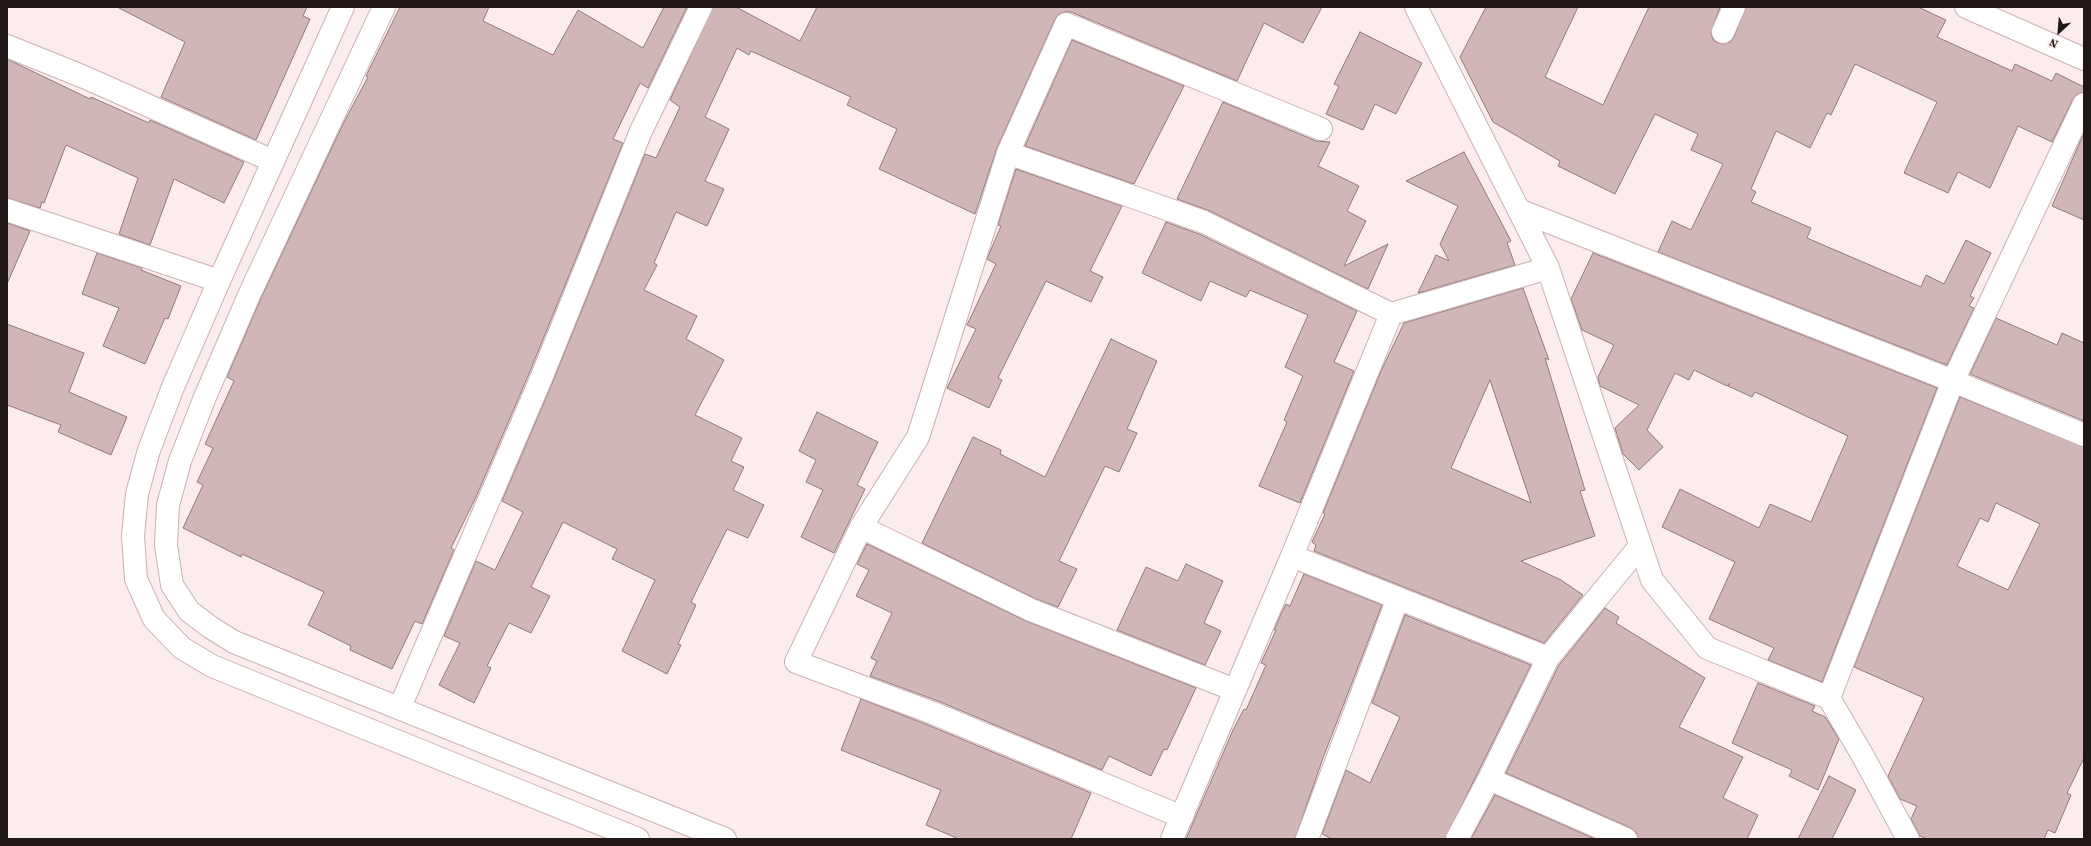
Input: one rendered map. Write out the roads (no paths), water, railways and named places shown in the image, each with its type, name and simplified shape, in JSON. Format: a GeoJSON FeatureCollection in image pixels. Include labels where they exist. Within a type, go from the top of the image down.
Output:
{"type":"FeatureCollection","features":[{"type":"Feature","properties":{"kind":"street"},"geometry":{"type":"LineString","coordinates":[[343,7],[173,387],[149,450],[137,494],[133,536],[136,579],[154,619],[182,648],[212,666],[638,839]]}},
{"type":"Feature","properties":{"kind":"street"},"geometry":{"type":"LineString","coordinates":[[384,7],[250,293],[180,460],[168,505],[166,545],[172,585],[189,611],[210,627],[234,642],[400,707],[725,839]]}},
{"type":"Feature","properties":{"kind":"street"},"geometry":{"type":"LineString","coordinates":[[400,707],[540,381],[641,131],[701,7]]}},
{"type":"Feature","properties":{"kind":"street"},"geometry":{"type":"LineString","coordinates":[[1416,7],[1521,211],[1548,268],[1652,580],[1707,648],[1829,698],[1864,758],[1908,839]]}},
{"type":"Feature","properties":{"kind":"street"},"geometry":{"type":"LineString","coordinates":[[1723,32],[1734,7]]}},
{"type":"Feature","properties":{"kind":"street"},"geometry":{"type":"LineString","coordinates":[[1966,7],[2084,59]]}},
{"type":"Feature","properties":{"kind":"street"},"geometry":{"type":"LineString","coordinates":[[1182,817],[933,714],[796,662],[861,527],[918,437],[1008,153],[1066,24],[1320,129]]}},
{"type":"Feature","properties":{"kind":"street"},"geometry":{"type":"LineString","coordinates":[[7,46],[84,77],[273,161]]}},
{"type":"Feature","properties":{"kind":"street"},"geometry":{"type":"LineString","coordinates":[[1829,698],[1952,381],[2084,104]]}},
{"type":"Feature","properties":{"kind":"street"},"geometry":{"type":"LineString","coordinates":[[1008,153],[1204,222],[1391,314],[1548,268]]}},
{"type":"Feature","properties":{"kind":"street"},"geometry":{"type":"LineString","coordinates":[[7,210],[220,281]]}},
{"type":"Feature","properties":{"kind":"street"},"geometry":{"type":"LineString","coordinates":[[1521,211],[1952,381],[2084,435]]}},
{"type":"Feature","properties":{"kind":"street"},"geometry":{"type":"LineString","coordinates":[[1172,839],[1292,556],[1391,314]]}},
{"type":"Feature","properties":{"kind":"street"},"geometry":{"type":"LineString","coordinates":[[861,527],[1031,610],[1235,690]]}},
{"type":"Feature","properties":{"kind":"street"},"geometry":{"type":"LineString","coordinates":[[1457,839],[1489,779],[1548,658],[1640,546]]}},
{"type":"Feature","properties":{"kind":"street"},"geometry":{"type":"LineString","coordinates":[[1292,556],[1548,658]]}},
{"type":"Feature","properties":{"kind":"street"},"geometry":{"type":"LineString","coordinates":[[1306,839],[1398,598]]}},
{"type":"Feature","properties":{"kind":"street"},"geometry":{"type":"LineString","coordinates":[[1489,779],[1626,839]]}}]}
